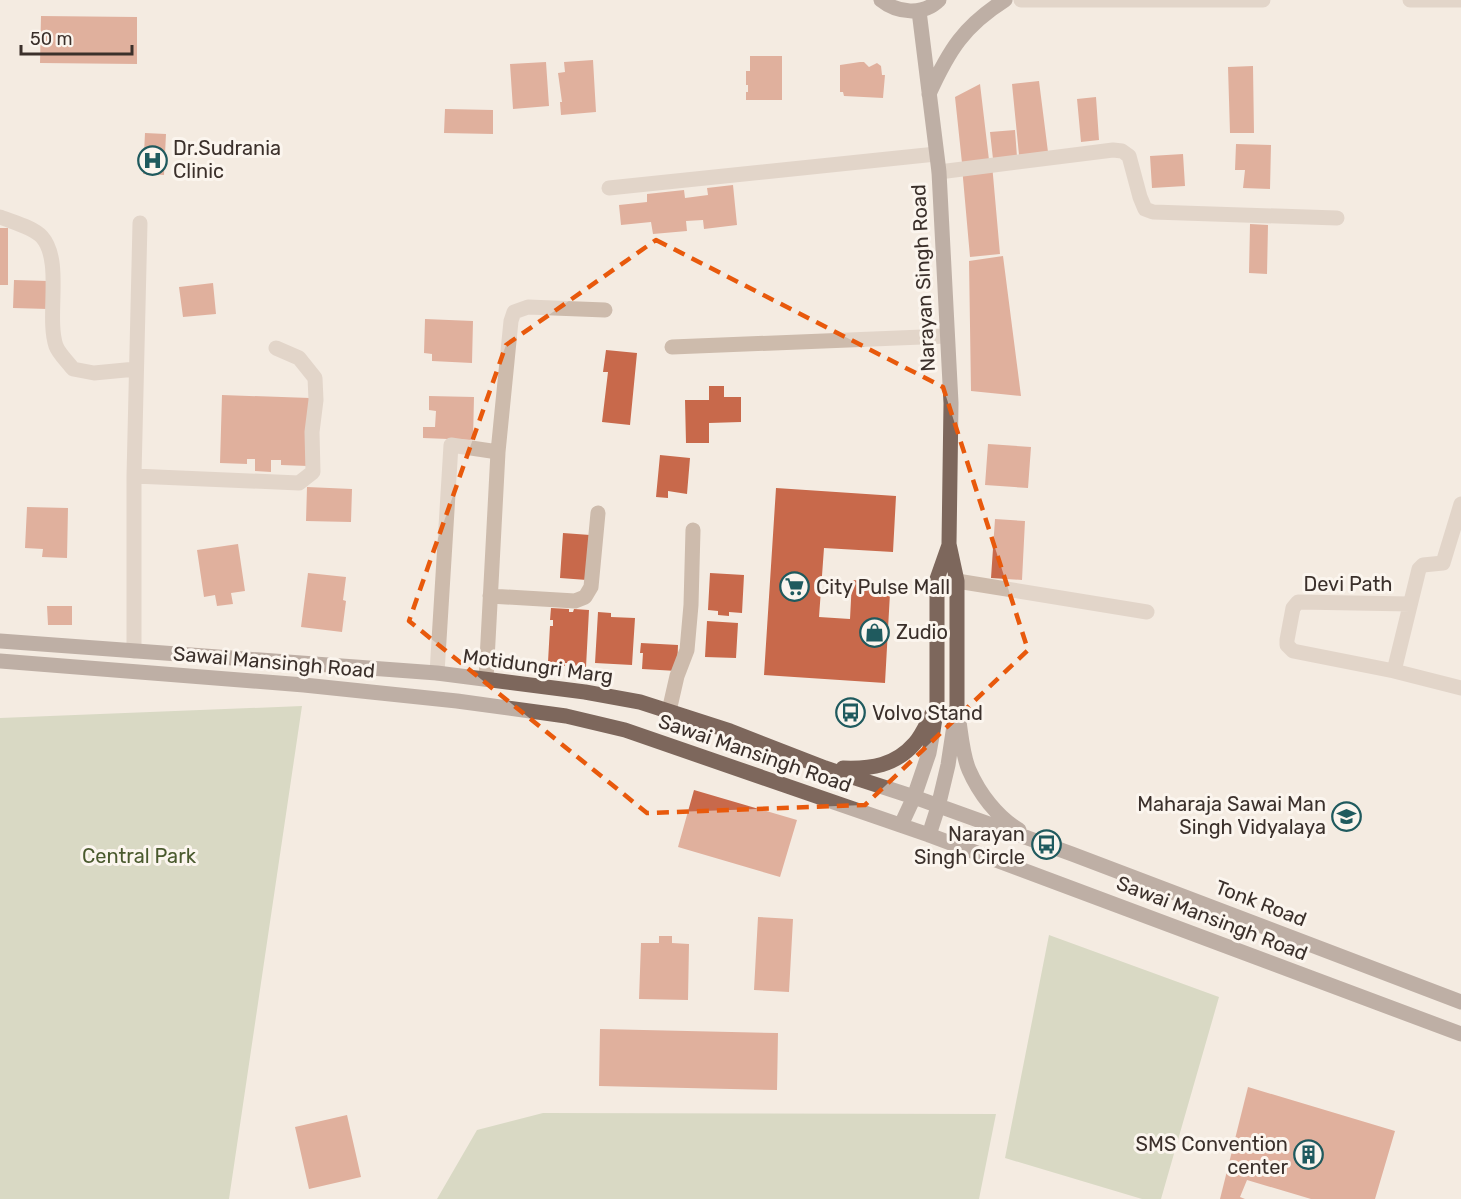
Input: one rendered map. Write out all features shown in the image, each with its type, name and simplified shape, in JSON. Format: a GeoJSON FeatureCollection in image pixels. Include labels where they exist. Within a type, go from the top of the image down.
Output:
{"type":"FeatureCollection","features":[{"type":"Feature","properties":{"kind":"main road"},"geometry":{"type":"LineString","coordinates":[[881,0],[888,6],[902,11],[919,10],[939,0]]}},
{"type":"Feature","properties":{"kind":"main road"},"geometry":{"type":"LineString","coordinates":[[929,94],[944,61],[964,33],[982,14],[1005,0]]}},
{"type":"Feature","properties":{"kind":"main road","name":"Narayan Singh Road"},"geometry":{"type":"LineString","coordinates":[[919,10],[939,172],[951,403],[949,544]]}},
{"type":"Feature","properties":{"kind":"main road"},"geometry":{"type":"LineString","coordinates":[[929,835],[948,765],[957,706],[957,581],[949,544]]}},
{"type":"Feature","properties":{"kind":"main road"},"geometry":{"type":"LineString","coordinates":[[901,825],[914,797],[929,753],[937,705],[937,579],[949,544]]}},
{"type":"Feature","properties":{"kind":"main road","name":"Motidungri Marg"},"geometry":{"type":"LineString","coordinates":[[0,641],[437,673],[585,692],[640,702],[729,731],[825,768],[914,797],[1046,845]]}},
{"type":"Feature","properties":{"kind":"main road","name":"Sawai Mansingh Road"},"geometry":{"type":"LineString","coordinates":[[0,661],[304,685],[457,701],[566,716],[635,733],[929,835],[1461,1034]]}},
{"type":"Feature","properties":{"kind":"main road"},"geometry":{"type":"LineString","coordinates":[[825,768],[864,769],[890,763],[916,742],[937,705]]}},
{"type":"Feature","properties":{"kind":"main road"},"geometry":{"type":"LineString","coordinates":[[957,706],[968,769],[990,805],[1007,823],[1046,845]]}},
{"type":"Feature","properties":{"kind":"main road","name":"Tonk Road"},"geometry":{"type":"LineString","coordinates":[[1046,845],[1461,1002]]}},
{"type":"Feature","properties":{"kind":"street"},"geometry":{"type":"LineString","coordinates":[[1022,0],[1263,0]]}},
{"type":"Feature","properties":{"kind":"street"},"geometry":{"type":"LineString","coordinates":[[1410,0],[1461,0]]}},
{"type":"Feature","properties":{"kind":"street"},"geometry":{"type":"LineString","coordinates":[[939,172],[1113,150],[1129,156],[1145,209],[1153,212],[1337,218]]}},
{"type":"Feature","properties":{"kind":"street"},"geometry":{"type":"LineString","coordinates":[[609,188],[936,154]]}},
{"type":"Feature","properties":{"kind":"street"},"geometry":{"type":"LineString","coordinates":[[0,217],[41,236],[48,250],[52,271],[53,326],[57,347],[73,369],[94,374],[136,369]]}},
{"type":"Feature","properties":{"kind":"street"},"geometry":{"type":"LineString","coordinates":[[134,651],[134,476],[140,223]]}},
{"type":"Feature","properties":{"kind":"street"},"geometry":{"type":"LineString","coordinates":[[486,679],[498,452],[511,321],[514,312],[528,307],[605,310]]}},
{"type":"Feature","properties":{"kind":"street"},"geometry":{"type":"LineString","coordinates":[[672,347],[947,336]]}},
{"type":"Feature","properties":{"kind":"street"},"geometry":{"type":"LineString","coordinates":[[134,476],[299,483],[313,472],[312,432],[316,400],[315,378],[299,358],[276,348]]}},
{"type":"Feature","properties":{"kind":"street"},"geometry":{"type":"LineString","coordinates":[[437,673],[451,445],[498,452]]}},
{"type":"Feature","properties":{"kind":"street","name":"Devi Path"},"geometry":{"type":"LineString","coordinates":[[1394,671],[1420,566],[1443,563],[1461,504]]}},
{"type":"Feature","properties":{"kind":"street"},"geometry":{"type":"LineString","coordinates":[[490,596],[575,601],[585,597],[591,587],[598,513]]}},
{"type":"Feature","properties":{"kind":"street"},"geometry":{"type":"LineString","coordinates":[[669,711],[677,676],[687,650],[693,530]]}},
{"type":"Feature","properties":{"kind":"street"},"geometry":{"type":"LineString","coordinates":[[957,581],[1147,612]]}},
{"type":"Feature","properties":{"kind":"street","name":"Devi Path"},"geometry":{"type":"LineString","coordinates":[[1410,604],[1298,602],[1293,608],[1287,640],[1290,649],[1461,688]]}},
{"type":"Feature","properties":{"kind":"highlighted area"},"geometry":{"type":"Polygon","coordinates":[[[656,240],[943,387],[1028,650],[865,805],[647,813],[409,621],[506,345],[656,240]]]}},
{"type":"Feature","properties":{"kind":"green space","name":"Central Park"},"geometry":{"type":"Polygon","coordinates":[[[302,706],[229,1199],[0,1199],[0,718],[302,706]]]}},
{"type":"Feature","properties":{"kind":"green space"},"geometry":{"type":"Polygon","coordinates":[[[1049,935],[1219,997],[1161,1199],[1142,1199],[1005,1158],[1049,935]]]}},
{"type":"Feature","properties":{"kind":"green space"},"geometry":{"type":"Polygon","coordinates":[[[543,1113],[996,1114],[979,1199],[437,1199],[477,1130],[543,1113]]]}},
{"type":"Feature","properties":{"kind":"building"},"geometry":{"type":"Polygon","coordinates":[[[41,16],[137,17],[137,64],[40,63],[41,16]]]}},
{"type":"Feature","properties":{"kind":"building"},"geometry":{"type":"Polygon","coordinates":[[[750,56],[782,56],[782,100],[746,100],[748,85],[746,85],[746,71],[750,71],[750,56]]]}},
{"type":"Feature","properties":{"kind":"building"},"geometry":{"type":"Polygon","coordinates":[[[593,60],[596,112],[561,115],[560,102],[562,102],[558,73],[565,72],[564,62],[593,60]]]}},
{"type":"Feature","properties":{"kind":"building"},"geometry":{"type":"Polygon","coordinates":[[[546,62],[549,106],[513,109],[510,64],[546,62]]]}},
{"type":"Feature","properties":{"kind":"building"},"geometry":{"type":"Polygon","coordinates":[[[864,62],[869,67],[877,63],[881,66],[882,75],[885,75],[883,98],[844,96],[843,92],[840,92],[840,65],[864,62]]]}},
{"type":"Feature","properties":{"kind":"building"},"geometry":{"type":"Polygon","coordinates":[[[1253,66],[1254,133],[1230,133],[1228,67],[1253,66]]]}},
{"type":"Feature","properties":{"kind":"building"},"geometry":{"type":"Polygon","coordinates":[[[1039,81],[1048,152],[1019,155],[1012,84],[1039,81]]]}},
{"type":"Feature","properties":{"kind":"building"},"geometry":{"type":"Polygon","coordinates":[[[980,84],[989,160],[962,163],[955,97],[980,84]]]}},
{"type":"Feature","properties":{"kind":"building"},"geometry":{"type":"Polygon","coordinates":[[[1096,97],[1099,140],[1081,142],[1077,99],[1096,97]]]}},
{"type":"Feature","properties":{"kind":"building"},"geometry":{"type":"Polygon","coordinates":[[[445,109],[493,110],[493,134],[444,133],[445,109]]]}},
{"type":"Feature","properties":{"kind":"building"},"geometry":{"type":"Polygon","coordinates":[[[1015,130],[1017,157],[993,159],[990,132],[1015,130]]]}},
{"type":"Feature","properties":{"kind":"building"},"geometry":{"type":"Polygon","coordinates":[[[145,133],[166,134],[164,175],[143,174],[145,133]]]}},
{"type":"Feature","properties":{"kind":"building"},"geometry":{"type":"Polygon","coordinates":[[[1236,144],[1271,145],[1270,189],[1243,188],[1245,170],[1235,170],[1236,144]]]}},
{"type":"Feature","properties":{"kind":"building"},"geometry":{"type":"Polygon","coordinates":[[[1183,154],[1185,186],[1152,188],[1150,156],[1183,154]]]}},
{"type":"Feature","properties":{"kind":"building"},"geometry":{"type":"Polygon","coordinates":[[[992,164],[1000,254],[970,257],[962,167],[992,164]]]}},
{"type":"Feature","properties":{"kind":"building"},"geometry":{"type":"Polygon","coordinates":[[[733,185],[737,225],[704,229],[703,220],[686,221],[687,231],[653,234],[651,222],[621,225],[619,205],[647,202],[647,194],[684,190],[685,198],[708,195],[707,188],[733,185]]]}},
{"type":"Feature","properties":{"kind":"building"},"geometry":{"type":"Polygon","coordinates":[[[1250,224],[1268,225],[1267,274],[1249,273],[1250,224]]]}},
{"type":"Feature","properties":{"kind":"building"},"geometry":{"type":"Polygon","coordinates":[[[0,228],[8,228],[8,285],[0,285],[0,228]]]}},
{"type":"Feature","properties":{"kind":"building"},"geometry":{"type":"Polygon","coordinates":[[[1003,256],[1021,396],[971,391],[969,261],[1003,256]]]}},
{"type":"Feature","properties":{"kind":"building"},"geometry":{"type":"Polygon","coordinates":[[[14,280],[49,281],[48,309],[13,308],[14,280]]]}},
{"type":"Feature","properties":{"kind":"building"},"geometry":{"type":"Polygon","coordinates":[[[213,283],[216,314],[183,317],[179,287],[213,283]]]}},
{"type":"Feature","properties":{"kind":"building"},"geometry":{"type":"Polygon","coordinates":[[[425,319],[473,321],[472,363],[432,361],[432,354],[424,353],[425,319]]]}},
{"type":"Feature","properties":{"kind":"building"},"geometry":{"type":"Polygon","coordinates":[[[606,350],[637,353],[630,425],[602,422],[608,372],[603,372],[606,350]]]}},
{"type":"Feature","properties":{"kind":"building"},"geometry":{"type":"Polygon","coordinates":[[[709,386],[724,386],[724,397],[741,397],[741,422],[709,423],[709,443],[686,443],[685,400],[709,400],[709,386]]]}},
{"type":"Feature","properties":{"kind":"building"},"geometry":{"type":"Polygon","coordinates":[[[222,395],[310,398],[308,466],[281,465],[281,460],[271,460],[271,472],[255,471],[255,459],[247,459],[247,464],[220,463],[222,395]]]}},
{"type":"Feature","properties":{"kind":"building"},"geometry":{"type":"Polygon","coordinates":[[[429,396],[474,397],[473,440],[423,438],[423,427],[435,427],[436,411],[429,410],[429,396]]]}},
{"type":"Feature","properties":{"kind":"building"},"geometry":{"type":"Polygon","coordinates":[[[988,444],[1031,447],[1028,488],[985,485],[988,444]]]}},
{"type":"Feature","properties":{"kind":"building"},"geometry":{"type":"Polygon","coordinates":[[[660,455],[690,458],[687,494],[668,491],[668,498],[656,497],[660,455]]]}},
{"type":"Feature","properties":{"kind":"building"},"geometry":{"type":"Polygon","coordinates":[[[307,487],[352,489],[351,522],[306,521],[307,487]]]}},
{"type":"Feature","properties":{"kind":"building","name":"City Pulse Mall"},"geometry":{"type":"Polygon","coordinates":[[[776,488],[896,496],[893,552],[824,548],[819,617],[850,619],[852,580],[876,582],[875,591],[890,593],[885,683],[764,675],[776,488]]]}},
{"type":"Feature","properties":{"kind":"building"},"geometry":{"type":"Polygon","coordinates":[[[27,507],[68,508],[67,558],[42,557],[43,549],[25,548],[27,507]]]}},
{"type":"Feature","properties":{"kind":"building"},"geometry":{"type":"Polygon","coordinates":[[[995,519],[1025,521],[1022,580],[991,578],[995,519]]]}},
{"type":"Feature","properties":{"kind":"building"},"geometry":{"type":"Polygon","coordinates":[[[563,533],[590,535],[587,580],[560,578],[563,533]]]}},
{"type":"Feature","properties":{"kind":"building"},"geometry":{"type":"Polygon","coordinates":[[[238,544],[245,591],[231,593],[233,604],[217,606],[215,595],[204,597],[197,550],[238,544]]]}},
{"type":"Feature","properties":{"kind":"building"},"geometry":{"type":"Polygon","coordinates":[[[308,573],[346,577],[342,632],[301,627],[308,573]]]}},
{"type":"Feature","properties":{"kind":"building"},"geometry":{"type":"Polygon","coordinates":[[[710,573],[744,575],[742,613],[729,612],[729,616],[718,615],[718,611],[708,610],[710,573]]]}},
{"type":"Feature","properties":{"kind":"building"},"geometry":{"type":"Polygon","coordinates":[[[47,606],[72,606],[72,625],[48,625],[47,606]]]}},
{"type":"Feature","properties":{"kind":"building"},"geometry":{"type":"Polygon","coordinates":[[[551,608],[569,609],[569,612],[573,612],[574,609],[589,610],[586,667],[570,667],[570,663],[565,663],[565,666],[552,665],[552,662],[548,662],[550,626],[553,626],[553,620],[550,620],[551,608]]]}},
{"type":"Feature","properties":{"kind":"building"},"geometry":{"type":"Polygon","coordinates":[[[598,612],[611,613],[611,617],[635,618],[632,665],[595,663],[598,612]]]}},
{"type":"Feature","properties":{"kind":"building"},"geometry":{"type":"Polygon","coordinates":[[[707,621],[738,623],[736,658],[705,657],[707,621]]]}},
{"type":"Feature","properties":{"kind":"building"},"geometry":{"type":"Polygon","coordinates":[[[641,643],[678,645],[677,671],[642,669],[641,643]]]}},
{"type":"Feature","properties":{"kind":"building"},"geometry":{"type":"Polygon","coordinates":[[[694,790],[797,820],[780,877],[678,847],[694,790]]]}},
{"type":"Feature","properties":{"kind":"building"},"geometry":{"type":"Polygon","coordinates":[[[758,917],[793,919],[789,992],[754,990],[758,917]]]}},
{"type":"Feature","properties":{"kind":"building"},"geometry":{"type":"Polygon","coordinates":[[[659,936],[672,936],[672,943],[689,944],[688,1000],[639,999],[641,943],[659,943],[659,936]]]}},
{"type":"Feature","properties":{"kind":"building"},"geometry":{"type":"Polygon","coordinates":[[[600,1029],[778,1033],[777,1090],[599,1086],[600,1029]]]}},
{"type":"Feature","properties":{"kind":"building","name":"SMS Convention center"},"geometry":{"type":"Polygon","coordinates":[[[1248,1087],[1395,1131],[1375,1199],[1311,1199],[1247,1180],[1240,1197],[1245,1199],[1220,1199],[1248,1087]]]}},
{"type":"Feature","properties":{"kind":"building"},"geometry":{"type":"Polygon","coordinates":[[[347,1115],[361,1177],[309,1189],[295,1127],[347,1115]]]}},
{"type":"Feature","properties":{"kind":"place","name":"Dr.Sudrania Clinic"},"geometry":{"type":"Point","coordinates":[152,160]}},
{"type":"Feature","properties":{"kind":"place","name":"City Pulse Mall"},"geometry":{"type":"Point","coordinates":[795,587]}},
{"type":"Feature","properties":{"kind":"place","name":"Zudio"},"geometry":{"type":"Point","coordinates":[875,632]}},
{"type":"Feature","properties":{"kind":"place","name":"Volvo Stand"},"geometry":{"type":"Point","coordinates":[851,713]}},
{"type":"Feature","properties":{"kind":"place","name":"Maharaja Sawai Man Singh Vidyalaya"},"geometry":{"type":"Point","coordinates":[1347,816]}},
{"type":"Feature","properties":{"kind":"place","name":"Narayan Singh Circle"},"geometry":{"type":"Point","coordinates":[1046,845]}},
{"type":"Feature","properties":{"kind":"place","name":"SMS Convention center"},"geometry":{"type":"Point","coordinates":[1309,1155]}}]}
